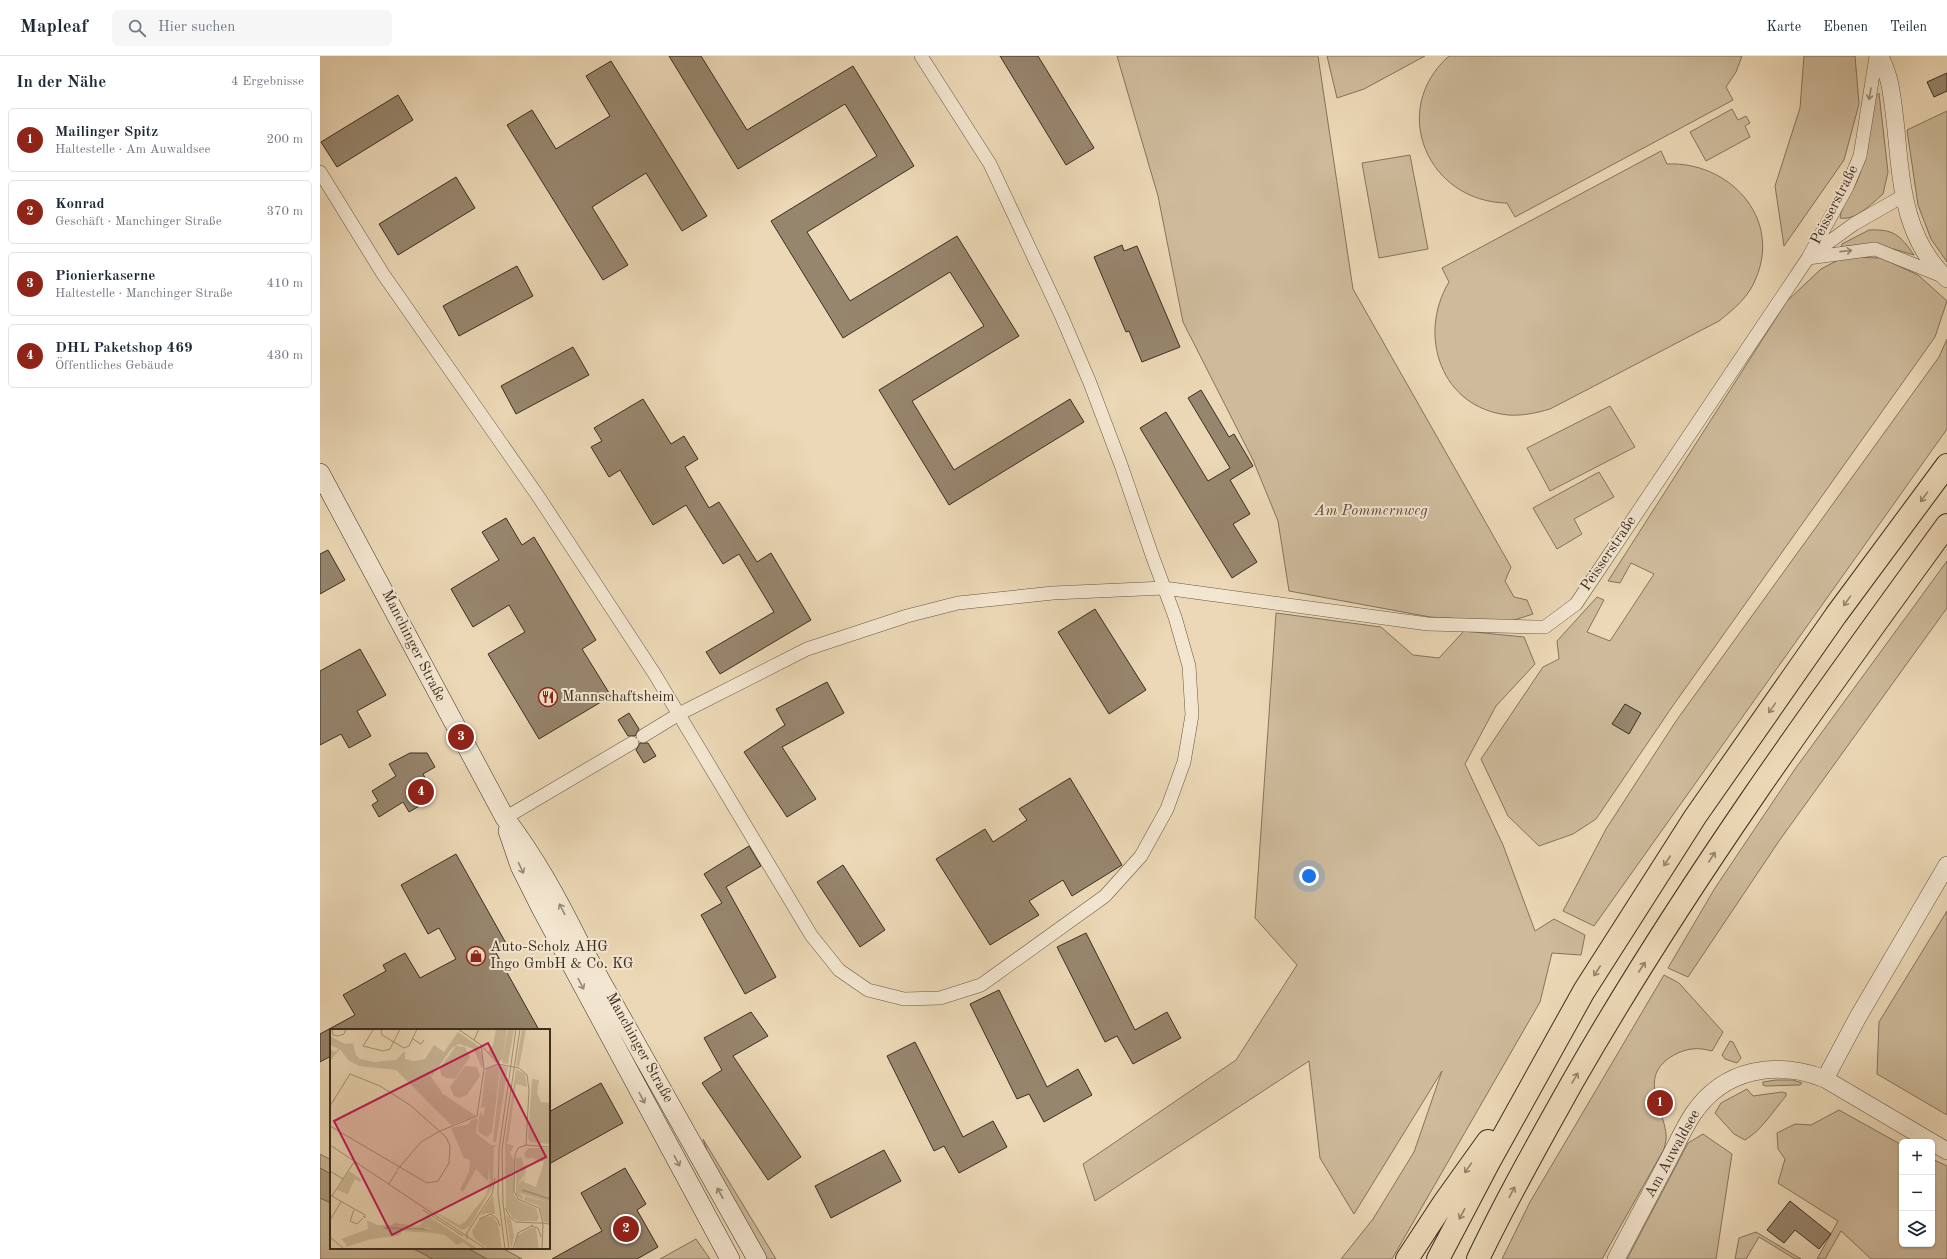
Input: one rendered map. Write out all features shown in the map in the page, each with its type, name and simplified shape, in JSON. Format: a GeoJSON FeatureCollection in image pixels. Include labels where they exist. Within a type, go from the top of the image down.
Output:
{"type":"FeatureCollection","features":[{"type":"Feature","properties":{"kind":"highway"},"geometry":{"type":"LineString","coordinates":[[1438,1259],[1584,991],[1695,817],[1836,615],[1947,466]]}},
{"type":"Feature","properties":{"kind":"highway"},"geometry":{"type":"LineString","coordinates":[[1478,1259],[1494,1226],[1555,1113],[1630,985],[1727,835],[1866,636],[1947,526]]}},
{"type":"Feature","properties":{"kind":"highway"},"geometry":{"type":"LineString","coordinates":[[1407,1259],[1443,1204],[1547,1057]]}},
{"type":"Feature","properties":{"kind":"main road","name":"Manchinger Straße"},"geometry":{"type":"LineString","coordinates":[[321,478],[505,818],[528,849],[555,894],[580,944],[757,1259]]}},
{"type":"Feature","properties":{"kind":"main road","name":"Manchinger Straße"},"geometry":{"type":"LineString","coordinates":[[505,818],[517,860],[541,908],[730,1259]]}},
{"type":"Feature","properties":{"kind":"street"},"geometry":{"type":"LineString","coordinates":[[320,172],[383,274],[538,496],[679,714],[811,935],[839,970],[868,990],[904,999],[940,998],[981,985],[1105,896],[1142,856],[1167,809],[1184,762],[1192,715],[1189,666],[1175,617],[1090,383],[1033,254],[990,164],[921,56]]}},
{"type":"Feature","properties":{"kind":"street","name":"Peisserstraße"},"geometry":{"type":"LineString","coordinates":[[643,736],[679,714],[807,649],[907,616],[958,603],[1053,593],[1164,588],[1428,624],[1545,627],[1576,604],[1808,258],[1847,188],[1860,156],[1876,56]]}},
{"type":"Feature","properties":{"kind":"street","name":"Peisserstraße"},"geometry":{"type":"LineString","coordinates":[[1880,56],[1890,84],[1903,196],[1920,245],[1945,278]]}},
{"type":"Feature","properties":{"kind":"street","name":"Peisserstraße"},"geometry":{"type":"LineString","coordinates":[[1808,258],[1854,224],[1903,196]]}},
{"type":"Feature","properties":{"kind":"street","name":"Peisserstraße"},"geometry":{"type":"LineString","coordinates":[[1808,258],[1875,249],[1945,278]]}},
{"type":"Feature","properties":{"kind":"street"},"geometry":{"type":"LineString","coordinates":[[505,818],[632,743]]}},
{"type":"Feature","properties":{"kind":"street"},"geometry":{"type":"LineString","coordinates":[[1825,1079],[1858,1016],[1947,865]]}},
{"type":"Feature","properties":{"kind":"street","name":"Am Auwaldsee"},"geometry":{"type":"LineString","coordinates":[[1616,1259],[1694,1114],[1714,1091],[1728,1082],[1752,1072],[1772,1068],[1786,1068],[1808,1072],[1825,1079],[1947,1151]]}},
{"type":"Feature","properties":{"kind":"green space","name":"Am Pommernweg"},"geometry":{"type":"Polygon","coordinates":[[[1117,56],[1318,56],[1353,289],[1511,567],[1505,581],[1514,597],[1527,600],[1533,614],[1508,622],[1430,617],[1289,591],[1278,521],[1253,460],[1183,322],[1158,196],[1117,56]]]}},
{"type":"Feature","properties":{"kind":"green space"},"geometry":{"type":"Polygon","coordinates":[[[1327,56],[1425,56],[1364,89],[1337,98],[1327,56]]]}},
{"type":"Feature","properties":{"kind":"green space"},"geometry":{"type":"Polygon","coordinates":[[[1449,56],[1742,56],[1736,72],[1726,87],[1733,100],[1515,217],[1507,203],[1479,199],[1456,187],[1438,170],[1426,149],[1420,126],[1421,102],[1431,78],[1449,56]]]}},
{"type":"Feature","properties":{"kind":"green space"},"geometry":{"type":"Polygon","coordinates":[[[1804,56],[1855,56],[1859,104],[1844,160],[1784,246],[1775,186],[1800,108],[1804,56]]]}},
{"type":"Feature","properties":{"kind":"green space"},"geometry":{"type":"Polygon","coordinates":[[[1879,93],[1888,172],[1883,194],[1858,214],[1852,217],[1840,218],[1843,207],[1857,181],[1865,157],[1875,97],[1879,93]]]}},
{"type":"Feature","properties":{"kind":"green space"},"geometry":{"type":"Polygon","coordinates":[[[1732,109],[1738,120],[1746,116],[1750,123],[1745,126],[1750,137],[1706,161],[1690,132],[1732,109]]]}},
{"type":"Feature","properties":{"kind":"green space"},"geometry":{"type":"Polygon","coordinates":[[[1947,111],[1947,262],[1931,239],[1918,205],[1907,130],[1947,111]]]}},
{"type":"Feature","properties":{"kind":"green space"},"geometry":{"type":"Polygon","coordinates":[[[1661,151],[1667,164],[1689,166],[1710,172],[1729,183],[1744,197],[1755,214],[1762,234],[1762,255],[1756,278],[1745,297],[1719,321],[1550,409],[1529,414],[1508,415],[1485,409],[1466,399],[1451,384],[1441,366],[1436,346],[1435,324],[1440,303],[1449,282],[1442,268],[1661,151]]]}},
{"type":"Feature","properties":{"kind":"green space"},"geometry":{"type":"Polygon","coordinates":[[[1410,155],[1428,249],[1379,258],[1362,163],[1410,155]]]}},
{"type":"Feature","properties":{"kind":"green space"},"geometry":{"type":"Polygon","coordinates":[[[1869,230],[1891,232],[1905,243],[1914,255],[1894,249],[1870,245],[1841,247],[1842,244],[1869,230]]]}},
{"type":"Feature","properties":{"kind":"green space"},"geometry":{"type":"Polygon","coordinates":[[[1844,257],[1881,258],[1918,275],[1947,301],[1935,337],[1672,707],[1596,819],[1573,834],[1539,846],[1508,816],[1481,759],[1543,667],[1559,659],[1557,641],[1597,597],[1604,600],[1587,632],[1610,641],[1654,574],[1631,563],[1620,583],[1608,581],[1787,301],[1821,269],[1844,257]]]}},
{"type":"Feature","properties":{"kind":"green space"},"geometry":{"type":"Polygon","coordinates":[[[1947,339],[1947,429],[1594,926],[1563,911],[1606,829],[1676,721],[1939,357],[1947,339]]]}},
{"type":"Feature","properties":{"kind":"green space"},"geometry":{"type":"Polygon","coordinates":[[[1610,406],[1635,447],[1550,491],[1527,448],[1610,406]]]}},
{"type":"Feature","properties":{"kind":"green space"},"geometry":{"type":"Polygon","coordinates":[[[1599,472],[1614,497],[1574,519],[1582,534],[1557,549],[1533,508],[1599,472]]]}},
{"type":"Feature","properties":{"kind":"green space"},"geometry":{"type":"Polygon","coordinates":[[[1947,561],[1947,608],[1779,841],[1688,977],[1668,968],[1715,888],[1795,769],[1947,561]]]}},
{"type":"Feature","properties":{"kind":"green space"},"geometry":{"type":"Polygon","coordinates":[[[1276,613],[1381,627],[1413,655],[1439,658],[1464,631],[1524,637],[1535,664],[1496,706],[1465,764],[1503,845],[1535,931],[1554,919],[1585,935],[1581,955],[1552,953],[1540,1002],[1392,1259],[1341,1259],[1373,1219],[1414,1152],[1442,1071],[1354,1214],[1320,1158],[1309,1061],[1095,1201],[1083,1164],[1236,1060],[1297,965],[1255,918],[1276,613]]]}},
{"type":"Feature","properties":{"kind":"green space"},"geometry":{"type":"Polygon","coordinates":[[[1947,911],[1947,1115],[1877,1074],[1879,1022],[1947,911]]]}},
{"type":"Feature","properties":{"kind":"green space"},"geometry":{"type":"Polygon","coordinates":[[[1664,975],[1679,983],[1723,1032],[1712,1051],[1697,1049],[1683,1051],[1674,1055],[1663,1063],[1657,1072],[1654,1082],[1657,1102],[1666,1134],[1664,1149],[1602,1259],[1502,1259],[1530,1202],[1664,975]]]}},
{"type":"Feature","properties":{"kind":"green space"},"geometry":{"type":"Polygon","coordinates":[[[1730,1041],[1733,1042],[1741,1058],[1737,1063],[1725,1059],[1722,1055],[1730,1041]]]}},
{"type":"Feature","properties":{"kind":"green space"},"geometry":{"type":"Polygon","coordinates":[[[1793,1080],[1802,1083],[1800,1085],[1763,1085],[1763,1082],[1793,1080]]]}},
{"type":"Feature","properties":{"kind":"green space"},"geometry":{"type":"Polygon","coordinates":[[[1747,1089],[1753,1096],[1782,1092],[1786,1093],[1786,1096],[1762,1126],[1745,1140],[1734,1134],[1715,1113],[1721,1103],[1747,1089]]]}},
{"type":"Feature","properties":{"kind":"green space"},"geometry":{"type":"Polygon","coordinates":[[[1839,1110],[1899,1143],[1899,1247],[1935,1247],[1935,1160],[1947,1166],[1947,1259],[1871,1259],[1841,1231],[1825,1259],[1817,1259],[1838,1221],[1778,1183],[1785,1159],[1778,1149],[1777,1133],[1795,1124],[1811,1125],[1839,1110]]]}},
{"type":"Feature","properties":{"kind":"green space"},"geometry":{"type":"Polygon","coordinates":[[[1703,1134],[1732,1154],[1716,1259],[1627,1259],[1688,1143],[1703,1134]]]}},
{"type":"Feature","properties":{"kind":"green space"},"geometry":{"type":"Polygon","coordinates":[[[703,1139],[776,1259],[765,1259],[715,1174],[703,1139]]]}},
{"type":"Feature","properties":{"kind":"green space"},"geometry":{"type":"Polygon","coordinates":[[[320,1154],[330,1159],[330,1173],[320,1168],[320,1154]]]}},
{"type":"Feature","properties":{"kind":"green space"},"geometry":{"type":"Polygon","coordinates":[[[320,1198],[330,1203],[330,1249],[414,1249],[433,1259],[320,1259],[320,1198]]]}},
{"type":"Feature","properties":{"kind":"green space"},"geometry":{"type":"Polygon","coordinates":[[[1756,1232],[1801,1259],[1795,1259],[1759,1237],[1746,1259],[1735,1259],[1739,1238],[1756,1232]]]}},
{"type":"Feature","properties":{"kind":"green space"},"geometry":{"type":"Polygon","coordinates":[[[696,1239],[710,1259],[660,1259],[696,1239]]]}},
{"type":"Feature","properties":{"kind":"green space"},"geometry":{"type":"Polygon","coordinates":[[[469,1249],[504,1249],[522,1259],[487,1259],[469,1249]]]}},
{"type":"Feature","properties":{"kind":"shaded area"},"geometry":{"type":"Polygon","coordinates":[[[320,1168],[330,1173],[330,1203],[320,1198],[320,1168]]]}},
{"type":"Feature","properties":{"kind":"shaded area"},"geometry":{"type":"Polygon","coordinates":[[[414,1249],[469,1249],[487,1259],[433,1259],[414,1249]]]}},
{"type":"Feature","properties":{"kind":"building"},"geometry":{"type":"Polygon","coordinates":[[[669,56],[701,56],[747,130],[853,66],[914,166],[807,232],[850,301],[957,236],[1019,336],[912,401],[954,470],[1070,399],[1084,422],[949,505],[879,390],[984,326],[950,272],[843,338],[771,221],[877,156],[845,104],[738,169],[669,56]]]}},
{"type":"Feature","properties":{"kind":"building"},"geometry":{"type":"Polygon","coordinates":[[[1000,56],[1038,56],[1094,148],[1066,165],[1000,56]]]}},
{"type":"Feature","properties":{"kind":"building"},"geometry":{"type":"Polygon","coordinates":[[[611,61],[707,216],[682,231],[646,173],[592,207],[628,265],[603,280],[507,125],[532,110],[556,149],[610,116],[586,76],[611,61]]]}},
{"type":"Feature","properties":{"kind":"building"},"geometry":{"type":"Polygon","coordinates":[[[1947,73],[1947,91],[1934,97],[1927,82],[1947,73]]]}},
{"type":"Feature","properties":{"kind":"building"},"geometry":{"type":"Polygon","coordinates":[[[398,95],[413,120],[337,167],[321,142],[398,95]]]}},
{"type":"Feature","properties":{"kind":"building"},"geometry":{"type":"Polygon","coordinates":[[[456,177],[475,208],[398,255],[379,224],[456,177]]]}},
{"type":"Feature","properties":{"kind":"building"},"geometry":{"type":"Polygon","coordinates":[[[1122,245],[1124,251],[1137,246],[1180,347],[1142,362],[1129,331],[1126,332],[1094,257],[1122,245]]]}},
{"type":"Feature","properties":{"kind":"building"},"geometry":{"type":"Polygon","coordinates":[[[517,266],[533,296],[459,336],[443,306],[517,266]]]}},
{"type":"Feature","properties":{"kind":"building"},"geometry":{"type":"Polygon","coordinates":[[[573,347],[589,375],[516,414],[501,386],[573,347]]]}},
{"type":"Feature","properties":{"kind":"building"},"geometry":{"type":"Polygon","coordinates":[[[1201,390],[1229,437],[1234,434],[1253,466],[1230,480],[1250,514],[1233,524],[1257,562],[1232,578],[1140,428],[1166,412],[1208,481],[1230,468],[1188,398],[1201,390]]]}},
{"type":"Feature","properties":{"kind":"building"},"geometry":{"type":"Polygon","coordinates":[[[643,399],[671,444],[684,436],[698,459],[685,467],[709,508],[719,502],[757,562],[771,553],[811,620],[720,674],[706,652],[774,612],[739,554],[723,564],[686,505],[653,525],[620,470],[609,477],[591,447],[602,441],[594,428],[643,399]]]}},
{"type":"Feature","properties":{"kind":"building"},"geometry":{"type":"Polygon","coordinates":[[[506,518],[522,545],[534,537],[596,640],[582,649],[611,696],[539,739],[488,654],[525,632],[509,605],[473,627],[451,589],[499,560],[482,532],[506,518]]]}},
{"type":"Feature","properties":{"kind":"building"},"geometry":{"type":"Polygon","coordinates":[[[328,550],[345,580],[320,594],[320,554],[328,550]]]}},
{"type":"Feature","properties":{"kind":"building"},"geometry":{"type":"Polygon","coordinates":[[[1095,609],[1146,690],[1109,714],[1058,632],[1095,609]]]}},
{"type":"Feature","properties":{"kind":"building"},"geometry":{"type":"Polygon","coordinates":[[[360,649],[386,695],[357,711],[371,736],[349,748],[341,734],[320,745],[320,671],[360,649]]]}},
{"type":"Feature","properties":{"kind":"building"},"geometry":{"type":"Polygon","coordinates":[[[827,682],[844,713],[782,747],[816,799],[787,817],[744,752],[785,725],[776,709],[827,682]]]}},
{"type":"Feature","properties":{"kind":"building"},"geometry":{"type":"Polygon","coordinates":[[[1625,704],[1641,713],[1629,734],[1612,724],[1625,704]]]}},
{"type":"Feature","properties":{"kind":"building"},"geometry":{"type":"Polygon","coordinates":[[[629,713],[639,729],[635,736],[628,736],[618,720],[629,713]]]}},
{"type":"Feature","properties":{"kind":"building"},"geometry":{"type":"Polygon","coordinates":[[[640,743],[648,743],[656,756],[644,763],[636,750],[640,743]]]}},
{"type":"Feature","properties":{"kind":"building"},"geometry":{"type":"Polygon","coordinates":[[[410,753],[427,753],[435,767],[423,774],[435,797],[409,812],[403,802],[379,817],[372,805],[378,801],[372,791],[396,776],[389,764],[410,753]]]}},
{"type":"Feature","properties":{"kind":"building"},"geometry":{"type":"Polygon","coordinates":[[[1070,778],[1122,865],[1072,896],[1063,880],[1029,901],[1039,915],[990,945],[936,859],[985,829],[993,842],[1027,820],[1019,809],[1070,778]]]}},
{"type":"Feature","properties":{"kind":"building"},"geometry":{"type":"Polygon","coordinates":[[[749,846],[761,866],[726,887],[776,977],[745,994],[701,915],[722,903],[704,874],[749,846]]]}},
{"type":"Feature","properties":{"kind":"building","name":"Auto-Scholz AHG Ingo GmbH & Co. KG"},"geometry":{"type":"Polygon","coordinates":[[[456,854],[507,945],[495,951],[538,1029],[330,1029],[330,1057],[320,1062],[320,1034],[355,1015],[343,995],[386,971],[383,965],[405,953],[420,978],[456,959],[439,928],[428,934],[401,885],[456,854]]]}},
{"type":"Feature","properties":{"kind":"building"},"geometry":{"type":"Polygon","coordinates":[[[843,865],[885,930],[860,947],[817,882],[843,865]]]}},
{"type":"Feature","properties":{"kind":"building"},"geometry":{"type":"Polygon","coordinates":[[[1086,933],[1135,1030],[1167,1012],[1181,1038],[1133,1064],[1117,1036],[1105,1042],[1057,947],[1086,933]]]}},
{"type":"Feature","properties":{"kind":"building"},"geometry":{"type":"Polygon","coordinates":[[[999,990],[1047,1087],[1078,1069],[1092,1095],[1044,1122],[1029,1094],[1017,1099],[970,1004],[999,990]]]}},
{"type":"Feature","properties":{"kind":"building"},"geometry":{"type":"Polygon","coordinates":[[[751,1012],[768,1036],[733,1056],[801,1157],[768,1180],[702,1083],[722,1070],[704,1038],[751,1012]]]}},
{"type":"Feature","properties":{"kind":"building"},"geometry":{"type":"Polygon","coordinates":[[[915,1042],[963,1137],[993,1121],[1007,1147],[959,1173],[944,1146],[934,1151],[887,1056],[915,1042]]]}},
{"type":"Feature","properties":{"kind":"building"},"geometry":{"type":"Polygon","coordinates":[[[601,1083],[623,1123],[550,1163],[550,1111],[601,1083]]]}},
{"type":"Feature","properties":{"kind":"building"},"geometry":{"type":"Polygon","coordinates":[[[884,1150],[901,1181],[831,1218],[815,1186],[884,1150]]]}},
{"type":"Feature","properties":{"kind":"building"},"geometry":{"type":"Polygon","coordinates":[[[625,1168],[646,1204],[637,1210],[658,1247],[637,1259],[552,1259],[602,1231],[581,1193],[625,1168]]]}},
{"type":"Feature","properties":{"kind":"building"},"geometry":{"type":"Polygon","coordinates":[[[1790,1201],[1831,1234],[1819,1249],[1795,1230],[1784,1243],[1767,1230],[1790,1201]]]}},
{"type":"Feature","properties":{"kind":"place","name":"Mannschaftsheim"},"geometry":{"type":"Point","coordinates":[548,697]}},
{"type":"Feature","properties":{"kind":"place","name":"Pionierkaserne"},"geometry":{"type":"Point","coordinates":[461,737]}},
{"type":"Feature","properties":{"kind":"place","name":"DHL Paketshop 469"},"geometry":{"type":"Point","coordinates":[421,792]}},
{"type":"Feature","properties":{"kind":"place","name":"Auto-Scholz AHG Ingo GmbH & Co. KG"},"geometry":{"type":"Point","coordinates":[476,956]}},
{"type":"Feature","properties":{"kind":"place","name":"Mailinger Spitz"},"geometry":{"type":"Point","coordinates":[1660,1103]}},
{"type":"Feature","properties":{"kind":"place","name":"Konrad"},"geometry":{"type":"Point","coordinates":[626,1229]}}]}
